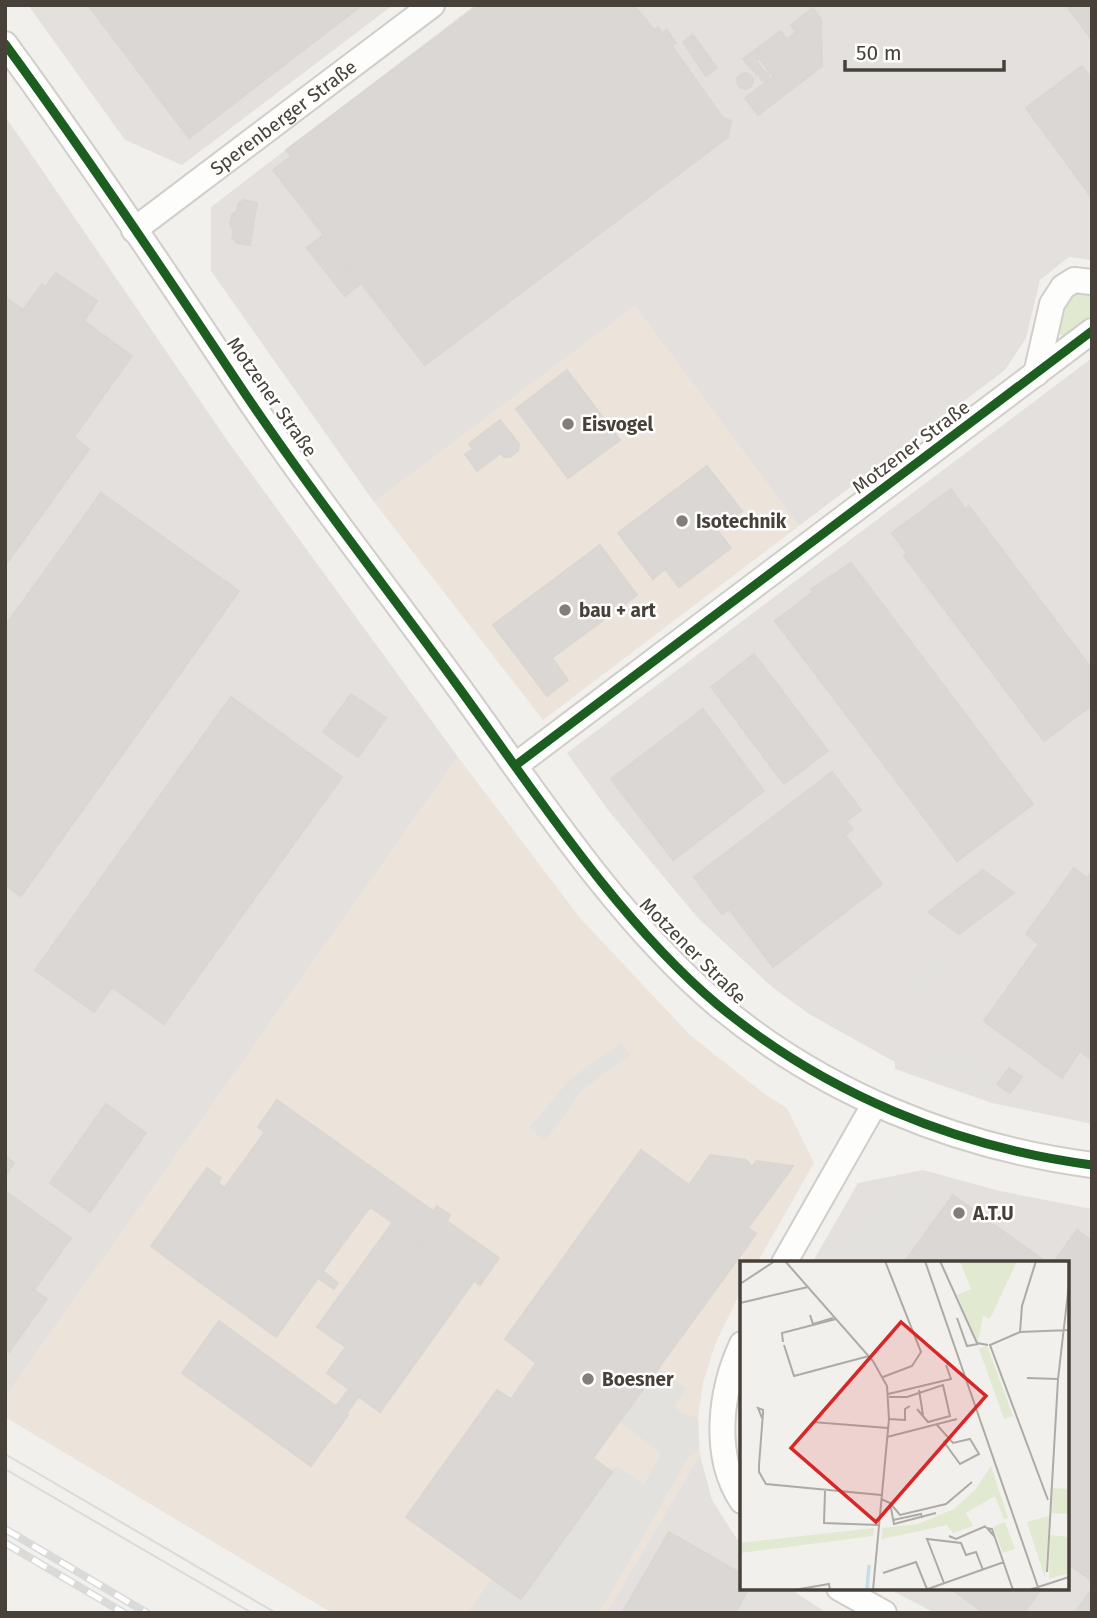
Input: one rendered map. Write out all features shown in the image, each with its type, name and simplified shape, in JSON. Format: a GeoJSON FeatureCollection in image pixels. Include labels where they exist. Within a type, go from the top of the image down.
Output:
{"type":"FeatureCollection","features":[{"type":"Feature","properties":{"kind":"street","name":"Sperenberger Straße"},"geometry":{"type":"LineString","coordinates":[[134,230],[432,5]]}},
{"type":"Feature","properties":{"kind":"street","name":"Motzener Straße"},"geometry":{"type":"LineString","coordinates":[[5,44],[261,415],[516,765],[616,897],[713,1001],[788,1057],[874,1105],[990,1145],[1053,1160],[1092,1165]]}},
{"type":"Feature","properties":{"kind":"street"},"geometry":{"type":"LineString","coordinates":[[1036,374],[1056,296],[1074,280],[1092,282]]}},
{"type":"Feature","properties":{"kind":"street","name":"Motzener Straße"},"geometry":{"type":"LineString","coordinates":[[516,765],[1092,331]]}},
{"type":"Feature","properties":{"kind":"street"},"geometry":{"type":"LineString","coordinates":[[785,1261],[874,1105]]}},
{"type":"Feature","properties":{"kind":"street"},"geometry":{"type":"LineString","coordinates":[[740,1349],[726,1393],[720,1430],[728,1470],[740,1497]]}},
{"type":"Feature","properties":{"kind":"street"},"geometry":{"type":"LineString","coordinates":[[843,1590],[884,1613]]}},
{"type":"Feature","properties":{"kind":"shaded area"},"geometry":{"type":"Polygon","coordinates":[[[28,5],[393,5],[182,165],[125,140],[28,5]]]}},
{"type":"Feature","properties":{"kind":"shaded area"},"geometry":{"type":"Polygon","coordinates":[[[475,5],[1092,5],[1092,260],[1069,257],[1040,280],[1026,338],[1005,370],[799,526],[635,306],[374,502],[211,271],[211,207],[475,5]]]}},
{"type":"Feature","properties":{"kind":"shaded area"},"geometry":{"type":"Polygon","coordinates":[[[5,116],[229,443],[458,757],[5,1397],[5,116]]]}},
{"type":"Feature","properties":{"kind":"shaded area"},"geometry":{"type":"Polygon","coordinates":[[[635,306],[799,526],[543,720],[374,502],[635,306]]]}},
{"type":"Feature","properties":{"kind":"shaded area"},"geometry":{"type":"Polygon","coordinates":[[[1092,358],[1092,1124],[992,1103],[895,1069],[895,1062],[809,1014],[772,987],[698,918],[608,810],[567,753],[1092,358]]]}},
{"type":"Feature","properties":{"kind":"shaded area"},"geometry":{"type":"Polygon","coordinates":[[[458,757],[580,918],[690,1035],[766,1095],[787,1108],[814,1163],[758,1261],[740,1261],[740,1293],[716,1342],[703,1383],[698,1418],[700,1455],[606,1613],[332,1613],[5,1417],[5,1397],[458,757]]]}},
{"type":"Feature","properties":{"kind":"shaded area"},"geometry":{"type":"Polygon","coordinates":[[[922,958],[949,960],[947,981],[921,979],[922,958]]]}},
{"type":"Feature","properties":{"kind":"shaded area"},"geometry":{"type":"Polygon","coordinates":[[[905,978],[921,979],[918,1009],[903,1008],[905,978]]]}},
{"type":"Feature","properties":{"kind":"shaded area"},"geometry":{"type":"Polygon","coordinates":[[[620,1043],[630,1055],[582,1090],[545,1141],[529,1128],[570,1079],[620,1043]]]}},
{"type":"Feature","properties":{"kind":"shaded area"},"geometry":{"type":"Polygon","coordinates":[[[928,1046],[997,1070],[992,1084],[923,1061],[928,1046]]]}},
{"type":"Feature","properties":{"kind":"shaded area"},"geometry":{"type":"Polygon","coordinates":[[[923,1170],[1000,1191],[1092,1209],[1092,1613],[935,1613],[891,1590],[1069,1590],[1069,1261],[813,1261],[858,1183],[923,1170]]]}},
{"type":"Feature","properties":{"kind":"shaded area"},"geometry":{"type":"Polygon","coordinates":[[[892,1186],[920,1186],[937,1197],[891,1261],[830,1261],[866,1212],[871,1215],[892,1186]]]}},
{"type":"Feature","properties":{"kind":"shaded area"},"geometry":{"type":"Polygon","coordinates":[[[659,1368],[686,1388],[675,1406],[681,1413],[698,1418],[699,1448],[688,1458],[599,1613],[468,1613],[492,1578],[521,1599],[616,1465],[644,1484],[661,1454],[620,1422],[659,1368]]]}},
{"type":"Feature","properties":{"kind":"shaded area"},"geometry":{"type":"Polygon","coordinates":[[[700,1455],[712,1500],[740,1544],[740,1590],[792,1590],[827,1613],[606,1613],[700,1455]]]}},
{"type":"Feature","properties":{"kind":"green space"},"geometry":{"type":"Polygon","coordinates":[[[1078,291],[1092,295],[1092,319],[1064,337],[1059,333],[1065,302],[1078,291]]]}},
{"type":"Feature","properties":{"kind":"building"},"geometry":{"type":"Polygon","coordinates":[[[88,5],[362,5],[189,138],[88,5]]]}},
{"type":"Feature","properties":{"kind":"building"},"geometry":{"type":"Polygon","coordinates":[[[479,5],[634,5],[654,30],[658,27],[662,33],[667,30],[676,43],[672,46],[723,118],[731,121],[728,137],[425,365],[273,170],[292,156],[286,150],[479,5]]]}},
{"type":"Feature","properties":{"kind":"building"},"geometry":{"type":"Polygon","coordinates":[[[1066,5],[1092,5],[1092,40],[1066,5]]]}},
{"type":"Feature","properties":{"kind":"building"},"geometry":{"type":"Polygon","coordinates":[[[813,8],[821,19],[822,66],[758,115],[745,98],[773,77],[754,51],[780,31],[787,39],[796,32],[791,25],[813,8]]]}},
{"type":"Feature","properties":{"kind":"building"},"geometry":{"type":"Polygon","coordinates":[[[693,35],[717,68],[706,76],[683,42],[693,35]]]}},
{"type":"Feature","properties":{"kind":"building"},"geometry":{"type":"Polygon","coordinates":[[[754,51],[759,59],[749,66],[743,59],[754,51]]]}},
{"type":"Feature","properties":{"kind":"building"},"geometry":{"type":"Polygon","coordinates":[[[758,63],[763,70],[757,75],[751,68],[758,63]]]}},
{"type":"Feature","properties":{"kind":"building"},"geometry":{"type":"Polygon","coordinates":[[[1082,66],[1092,79],[1092,198],[1026,108],[1082,66]]]}},
{"type":"Feature","properties":{"kind":"building"},"geometry":{"type":"Polygon","coordinates":[[[764,72],[768,76],[764,80],[760,76],[764,72]]]}},
{"type":"Feature","properties":{"kind":"building"},"geometry":{"type":"Polygon","coordinates":[[[742,73],[748,73],[753,81],[751,87],[742,89],[737,84],[737,78],[742,73]]]}},
{"type":"Feature","properties":{"kind":"building"},"geometry":{"type":"Polygon","coordinates":[[[244,200],[257,203],[250,245],[237,243],[232,238],[234,230],[230,225],[232,214],[244,200]]]}},
{"type":"Feature","properties":{"kind":"building"},"geometry":{"type":"Polygon","coordinates":[[[323,235],[360,284],[345,296],[307,248],[323,235]]]}},
{"type":"Feature","properties":{"kind":"building"},"geometry":{"type":"Polygon","coordinates":[[[56,273],[97,301],[84,321],[132,356],[74,437],[89,449],[5,566],[5,297],[23,310],[42,284],[45,287],[56,273]]]}},
{"type":"Feature","properties":{"kind":"building","name":"Eisvogel"},"geometry":{"type":"Polygon","coordinates":[[[567,370],[620,440],[568,478],[516,409],[567,370]]]}},
{"type":"Feature","properties":{"kind":"building"},"geometry":{"type":"Polygon","coordinates":[[[500,420],[519,444],[518,451],[510,457],[504,457],[501,453],[477,471],[465,454],[473,449],[469,444],[500,420]]]}},
{"type":"Feature","properties":{"kind":"building","name":"Isotechnik"},"geometry":{"type":"Polygon","coordinates":[[[707,466],[742,511],[717,530],[731,548],[679,587],[665,569],[653,579],[618,533],[707,466]]]}},
{"type":"Feature","properties":{"kind":"building"},"geometry":{"type":"Polygon","coordinates":[[[951,489],[965,509],[907,553],[892,533],[951,489]]]}},
{"type":"Feature","properties":{"kind":"building"},"geometry":{"type":"Polygon","coordinates":[[[101,493],[239,591],[21,896],[5,885],[5,626],[101,493]]]}},
{"type":"Feature","properties":{"kind":"building"},"geometry":{"type":"Polygon","coordinates":[[[969,506],[1092,669],[1092,705],[1044,741],[904,556],[969,506]]]}},
{"type":"Feature","properties":{"kind":"building","name":"bau + art"},"geometry":{"type":"Polygon","coordinates":[[[600,545],[637,595],[552,658],[568,680],[547,696],[493,625],[600,545]]]}},
{"type":"Feature","properties":{"kind":"building"},"geometry":{"type":"Polygon","coordinates":[[[851,563],[880,601],[804,659],[775,621],[813,592],[811,589],[851,563]]]}},
{"type":"Feature","properties":{"kind":"building"},"geometry":{"type":"Polygon","coordinates":[[[880,601],[1033,804],[957,861],[804,659],[880,601]]]}},
{"type":"Feature","properties":{"kind":"building"},"geometry":{"type":"Polygon","coordinates":[[[754,654],[828,751],[784,784],[711,687],[754,654]]]}},
{"type":"Feature","properties":{"kind":"building"},"geometry":{"type":"Polygon","coordinates":[[[351,694],[386,718],[358,757],[323,732],[351,694]]]}},
{"type":"Feature","properties":{"kind":"building"},"geometry":{"type":"Polygon","coordinates":[[[231,697],[342,777],[164,1024],[112,987],[94,1012],[35,970],[231,697]]]}},
{"type":"Feature","properties":{"kind":"building"},"geometry":{"type":"Polygon","coordinates":[[[703,709],[764,791],[673,860],[611,779],[703,709]]]}},
{"type":"Feature","properties":{"kind":"building"},"geometry":{"type":"Polygon","coordinates":[[[832,772],[861,810],[722,914],[694,877],[832,772]]]}},
{"type":"Feature","properties":{"kind":"building"},"geometry":{"type":"Polygon","coordinates":[[[846,821],[853,829],[845,835],[882,884],[773,967],[729,909],[846,821]]]}},
{"type":"Feature","properties":{"kind":"building"},"geometry":{"type":"Polygon","coordinates":[[[1074,868],[1087,878],[1092,871],[1092,1060],[1080,1051],[1062,1078],[984,1021],[1039,944],[1026,934],[1074,868]]]}},
{"type":"Feature","properties":{"kind":"building"},"geometry":{"type":"Polygon","coordinates":[[[983,870],[1014,893],[959,934],[928,912],[983,870]]]}},
{"type":"Feature","properties":{"kind":"building"},"geometry":{"type":"Polygon","coordinates":[[[1009,1068],[1022,1077],[1010,1093],[997,1084],[1009,1068]]]}},
{"type":"Feature","properties":{"kind":"building"},"geometry":{"type":"Polygon","coordinates":[[[277,1100],[433,1211],[437,1206],[450,1215],[447,1221],[499,1258],[480,1285],[258,1127],[277,1100]]]}},
{"type":"Feature","properties":{"kind":"building"},"geometry":{"type":"Polygon","coordinates":[[[106,1104],[146,1133],[90,1212],[50,1183],[106,1104]]]}},
{"type":"Feature","properties":{"kind":"building"},"geometry":{"type":"Polygon","coordinates":[[[265,1132],[370,1207],[323,1271],[338,1283],[334,1289],[318,1278],[276,1337],[171,1261],[265,1132]]]}},
{"type":"Feature","properties":{"kind":"building","name":"Boesner"},"geometry":{"type":"Polygon","coordinates":[[[641,1150],[689,1185],[710,1155],[746,1160],[752,1167],[756,1161],[793,1166],[748,1228],[756,1234],[593,1458],[612,1472],[521,1599],[406,1517],[497,1390],[511,1399],[536,1363],[505,1339],[641,1150]]]}},
{"type":"Feature","properties":{"kind":"building"},"geometry":{"type":"Polygon","coordinates":[[[5,1156],[14,1163],[5,1176],[5,1156]]]}},
{"type":"Feature","properties":{"kind":"building"},"geometry":{"type":"Polygon","coordinates":[[[207,1168],[221,1178],[218,1183],[224,1188],[171,1261],[151,1246],[207,1168]]]}},
{"type":"Feature","properties":{"kind":"building"},"geometry":{"type":"Polygon","coordinates":[[[5,1191],[71,1238],[34,1290],[47,1299],[9,1352],[5,1349],[5,1191]]]}},
{"type":"Feature","properties":{"kind":"building","name":"A.T.U"},"geometry":{"type":"Polygon","coordinates":[[[953,1195],[1004,1232],[991,1250],[1005,1261],[905,1261],[953,1195]]]}},
{"type":"Feature","properties":{"kind":"building"},"geometry":{"type":"Polygon","coordinates":[[[393,1222],[421,1242],[346,1347],[317,1327],[393,1222]]]}},
{"type":"Feature","properties":{"kind":"building"},"geometry":{"type":"Polygon","coordinates":[[[1077,1230],[1092,1241],[1092,1287],[1069,1318],[1069,1261],[1054,1261],[1077,1230]]]}},
{"type":"Feature","properties":{"kind":"building"},"geometry":{"type":"Polygon","coordinates":[[[1004,1232],[1045,1261],[1005,1261],[991,1250],[1004,1232]]]}},
{"type":"Feature","properties":{"kind":"building"},"geometry":{"type":"Polygon","coordinates":[[[421,1243],[474,1281],[380,1412],[327,1373],[421,1243]]]}},
{"type":"Feature","properties":{"kind":"building"},"geometry":{"type":"Polygon","coordinates":[[[1092,1288],[1092,1581],[1069,1564],[1069,1318],[1092,1288]]]}},
{"type":"Feature","properties":{"kind":"building"},"geometry":{"type":"Polygon","coordinates":[[[219,1321],[348,1415],[311,1466],[182,1373],[219,1321]]]}},
{"type":"Feature","properties":{"kind":"building"},"geometry":{"type":"Polygon","coordinates":[[[349,1389],[359,1396],[347,1413],[336,1406],[349,1389]]]}},
{"type":"Feature","properties":{"kind":"building"},"geometry":{"type":"Polygon","coordinates":[[[669,1532],[740,1573],[740,1590],[748,1590],[735,1613],[622,1613],[669,1532]]]}},
{"type":"Feature","properties":{"kind":"building"},"geometry":{"type":"Polygon","coordinates":[[[1092,1589],[1092,1613],[1075,1613],[1092,1589]]]}},
{"type":"Feature","properties":{"kind":"building"},"geometry":{"type":"Polygon","coordinates":[[[953,1590],[1041,1590],[1024,1613],[984,1613],[953,1590]]]}},
{"type":"Feature","properties":{"kind":"tram line"},"geometry":{"type":"LineString","coordinates":[[5,1454],[276,1613]]}},
{"type":"Feature","properties":{"kind":"tram line"},"geometry":{"type":"LineString","coordinates":[[5,1469],[252,1613]]}},
{"type":"Feature","properties":{"kind":"railway"},"geometry":{"type":"LineString","coordinates":[[5,1529],[147,1613]]}},
{"type":"Feature","properties":{"kind":"railway"},"geometry":{"type":"LineString","coordinates":[[5,1543],[124,1613]]}},
{"type":"Feature","properties":{"kind":"cycle path"},"geometry":{"type":"LineString","coordinates":[[5,44],[316,494],[547,811],[612,895],[681,971],[718,1005],[759,1036],[802,1065],[847,1090],[941,1130],[1041,1157],[1092,1165]]}},
{"type":"Feature","properties":{"kind":"cycle path"},"geometry":{"type":"LineString","coordinates":[[516,765],[1092,331]]}},
{"type":"Feature","properties":{"kind":"place","name":"Eisvogel"},"geometry":{"type":"Point","coordinates":[568,424]}},
{"type":"Feature","properties":{"kind":"place","name":"Isotechnik"},"geometry":{"type":"Point","coordinates":[682,521]}},
{"type":"Feature","properties":{"kind":"place","name":"bau + art"},"geometry":{"type":"Point","coordinates":[565,610]}},
{"type":"Feature","properties":{"kind":"place","name":"A.T.U"},"geometry":{"type":"Point","coordinates":[959,1213]}},
{"type":"Feature","properties":{"kind":"place","name":"Boesner"},"geometry":{"type":"Point","coordinates":[588,1379]}}]}
